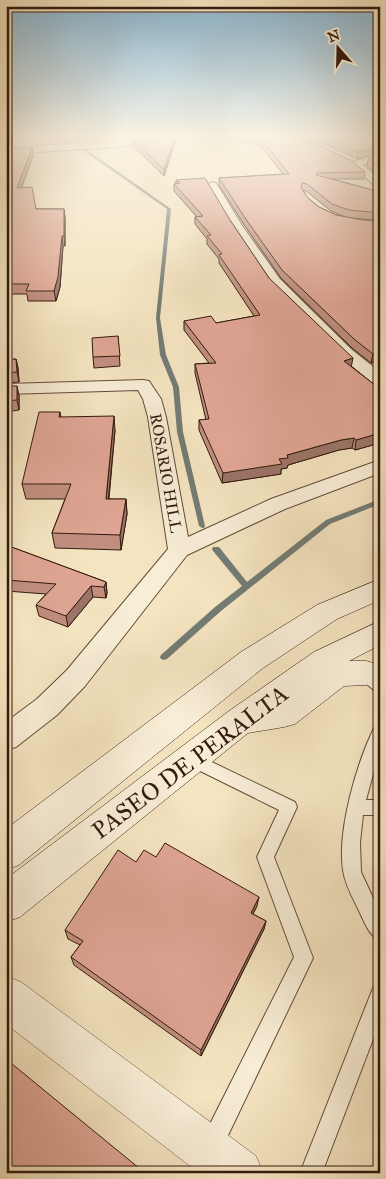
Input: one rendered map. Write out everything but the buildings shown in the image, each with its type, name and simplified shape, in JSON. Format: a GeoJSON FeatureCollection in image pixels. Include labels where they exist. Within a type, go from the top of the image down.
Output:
{"type":"FeatureCollection","features":[{"type":"Feature","properties":{"kind":"main road","name":"PASEO DE PERALTA"},"geometry":{"type":"LineString","coordinates":[[6,852],[252,660],[327,612],[380,589]]}},
{"type":"Feature","properties":{"kind":"main road","name":"PASEO DE PERALTA"},"geometry":{"type":"LineString","coordinates":[[6,903],[240,721],[325,660],[380,632]]}},
{"type":"Feature","properties":{"kind":"main road"},"geometry":{"type":"LineString","coordinates":[[240,721],[284,714],[338,674],[373,680]]}},
{"type":"Feature","properties":{"kind":"main road"},"geometry":{"type":"LineString","coordinates":[[6,997],[224,1161]]}},
{"type":"Feature","properties":{"kind":"street"},"geometry":{"type":"LineString","coordinates":[[216,192],[237,227],[275,282],[346,352],[380,381]]}},
{"type":"Feature","properties":{"kind":"street","name":"ROSARIO HILL"},"geometry":{"type":"LineString","coordinates":[[6,389],[143,385],[152,399],[157,416],[179,550]]}},
{"type":"Feature","properties":{"kind":"street"},"geometry":{"type":"LineString","coordinates":[[6,738],[46,708],[76,678],[179,550],[278,504],[380,466]]}},
{"type":"Feature","properties":{"kind":"lane"},"geometry":{"type":"LineString","coordinates":[[340,652],[373,680]]}},
{"type":"Feature","properties":{"kind":"lane"},"geometry":{"type":"LineString","coordinates":[[380,730],[370,756],[357,808],[350,849],[352,872],[380,931]]}},
{"type":"Feature","properties":{"kind":"lane"},"geometry":{"type":"LineString","coordinates":[[192,759],[289,807],[265,857],[304,958],[224,1161]]}},
{"type":"Feature","properties":{"kind":"lane"},"geometry":{"type":"LineString","coordinates":[[357,808],[380,806]]}},
{"type":"Feature","properties":{"kind":"lane"},"geometry":{"type":"LineString","coordinates":[[311,1173],[380,995]]}},
{"type":"Feature","properties":{"kind":"waterway"},"geometry":{"type":"LineString","coordinates":[[145,192],[169,209],[158,318],[163,355],[176,387],[180,432],[202,526]]}},
{"type":"Feature","properties":{"kind":"waterway"},"geometry":{"type":"LineString","coordinates":[[164,657],[218,609],[328,522],[380,501]]}},
{"type":"Feature","properties":{"kind":"waterway"},"geometry":{"type":"LineString","coordinates":[[216,549],[246,586]]}}]}
